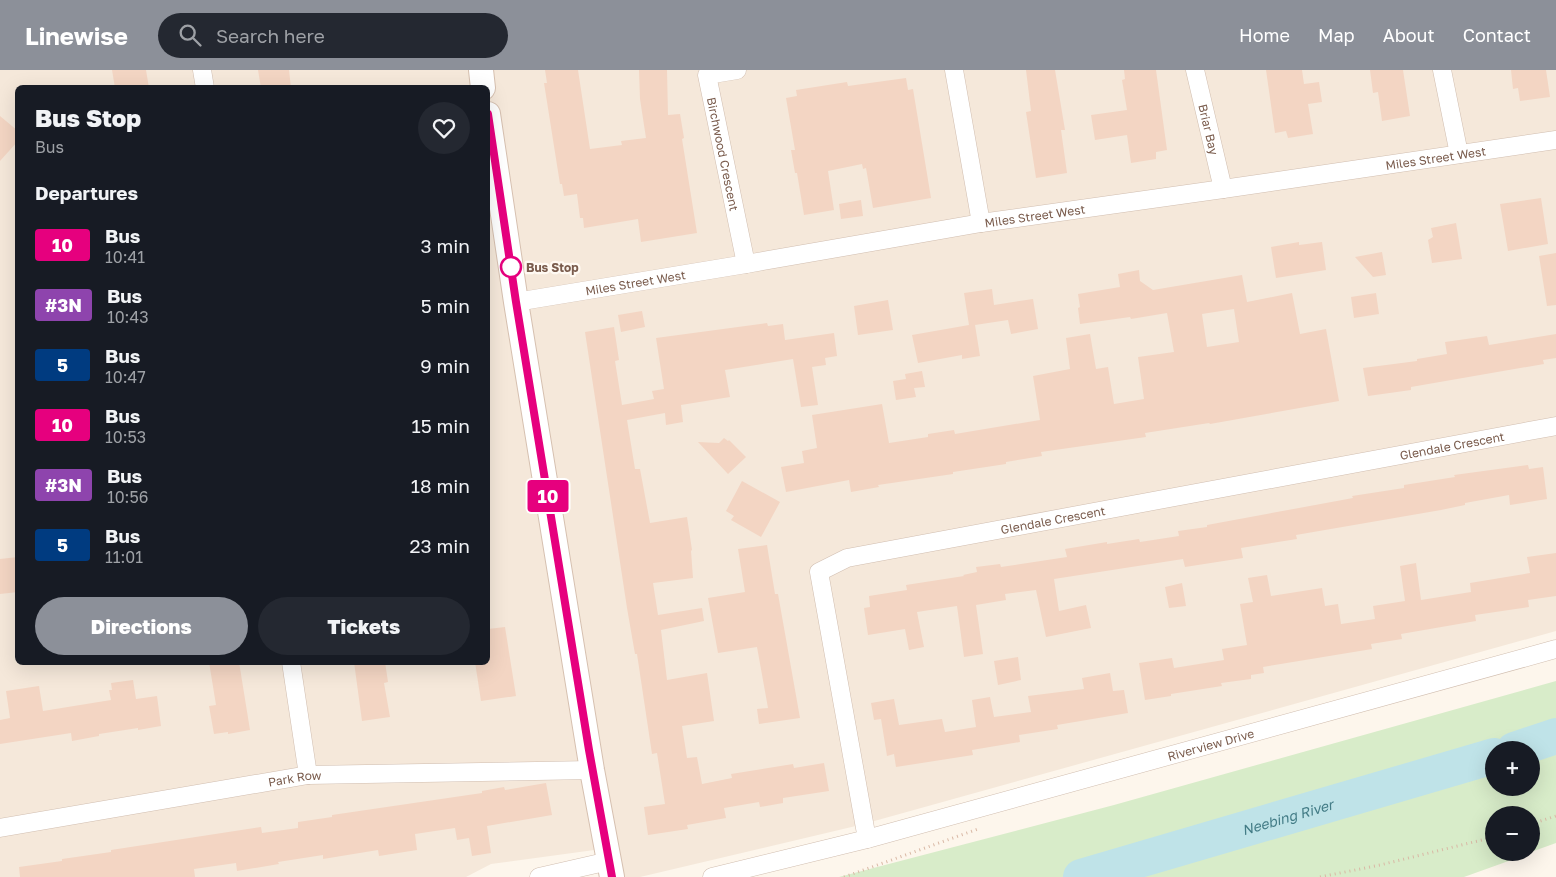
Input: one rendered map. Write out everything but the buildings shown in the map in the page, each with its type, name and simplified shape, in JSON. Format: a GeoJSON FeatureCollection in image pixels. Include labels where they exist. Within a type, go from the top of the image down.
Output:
{"type":"FeatureCollection","features":[{"type":"Feature","properties":{"kind":"main road"},"geometry":{"type":"LineString","coordinates":[[481,70],[484,85]]}},
{"type":"Feature","properties":{"kind":"main road"},"geometry":{"type":"LineString","coordinates":[[490,127],[516,302],[592,770],[611,869]]}},
{"type":"Feature","properties":{"kind":"street"},"geometry":{"type":"LineString","coordinates":[[202,70],[204,85]]}},
{"type":"Feature","properties":{"kind":"street","name":"Birchwood Crescent"},"geometry":{"type":"LineString","coordinates":[[737,70],[707,74],[746,264]]}},
{"type":"Feature","properties":{"kind":"street"},"geometry":{"type":"LineString","coordinates":[[954,70],[981,223]]}},
{"type":"Feature","properties":{"kind":"street","name":"Briar Bay"},"geometry":{"type":"LineString","coordinates":[[1195,70],[1223,189]]}},
{"type":"Feature","properties":{"kind":"street"},"geometry":{"type":"LineString","coordinates":[[1442,70],[1459,154]]}},
{"type":"Feature","properties":{"kind":"street","name":"Miles Street West"},"geometry":{"type":"LineString","coordinates":[[516,302],[981,223],[1556,140]]}},
{"type":"Feature","properties":{"kind":"street","name":"Glendale Crescent"},"geometry":{"type":"LineString","coordinates":[[867,839],[819,572],[847,558],[1556,426]]}},
{"type":"Feature","properties":{"kind":"street","name":"Riverview Drive"},"geometry":{"type":"LineString","coordinates":[[712,877],[867,839],[1556,649]]}},
{"type":"Feature","properties":{"kind":"street"},"geometry":{"type":"LineString","coordinates":[[291,665],[308,775]]}},
{"type":"Feature","properties":{"kind":"street","name":"Park Row"},"geometry":{"type":"LineString","coordinates":[[0,828],[308,775],[592,770]]}},
{"type":"Feature","properties":{"kind":"street"},"geometry":{"type":"LineString","coordinates":[[539,877],[611,869]]}},
{"type":"Feature","properties":{"kind":"path"},"geometry":{"type":"LineString","coordinates":[[1540,821],[1556,816]]}},
{"type":"Feature","properties":{"kind":"path"},"geometry":{"type":"LineString","coordinates":[[1320,877],[1380,865],[1485,839]]}},
{"type":"Feature","properties":{"kind":"shaded area"},"geometry":{"type":"Polygon","coordinates":[[[0,70],[1556,70],[1556,631],[860,825],[640,877],[613,877],[609,848],[491,864],[466,877],[0,877],[0,70]]]}},
{"type":"Feature","properties":{"kind":"green space"},"geometry":{"type":"Polygon","coordinates":[[[1556,681],[1556,843],[1540,849],[1540,806],[1485,806],[1485,861],[1509,861],[1464,877],[839,877],[1114,805],[1556,681]]]}},
{"type":"Feature","properties":{"kind":"waterway","name":"Neebing River"},"geometry":{"type":"LineString","coordinates":[[1540,741],[1556,736]]}},
{"type":"Feature","properties":{"kind":"waterway","name":"Neebing River"},"geometry":{"type":"LineString","coordinates":[[1081,877],[1485,759]]}},
{"type":"Feature","properties":{"kind":"bus line","name":"10"},"geometry":{"type":"LineString","coordinates":[[490,127],[516,302],[589,750],[612,877]]}},
{"type":"Feature","properties":{"kind":"place","name":"Bus Stop"},"geometry":{"type":"Point","coordinates":[511,267]}}]}
